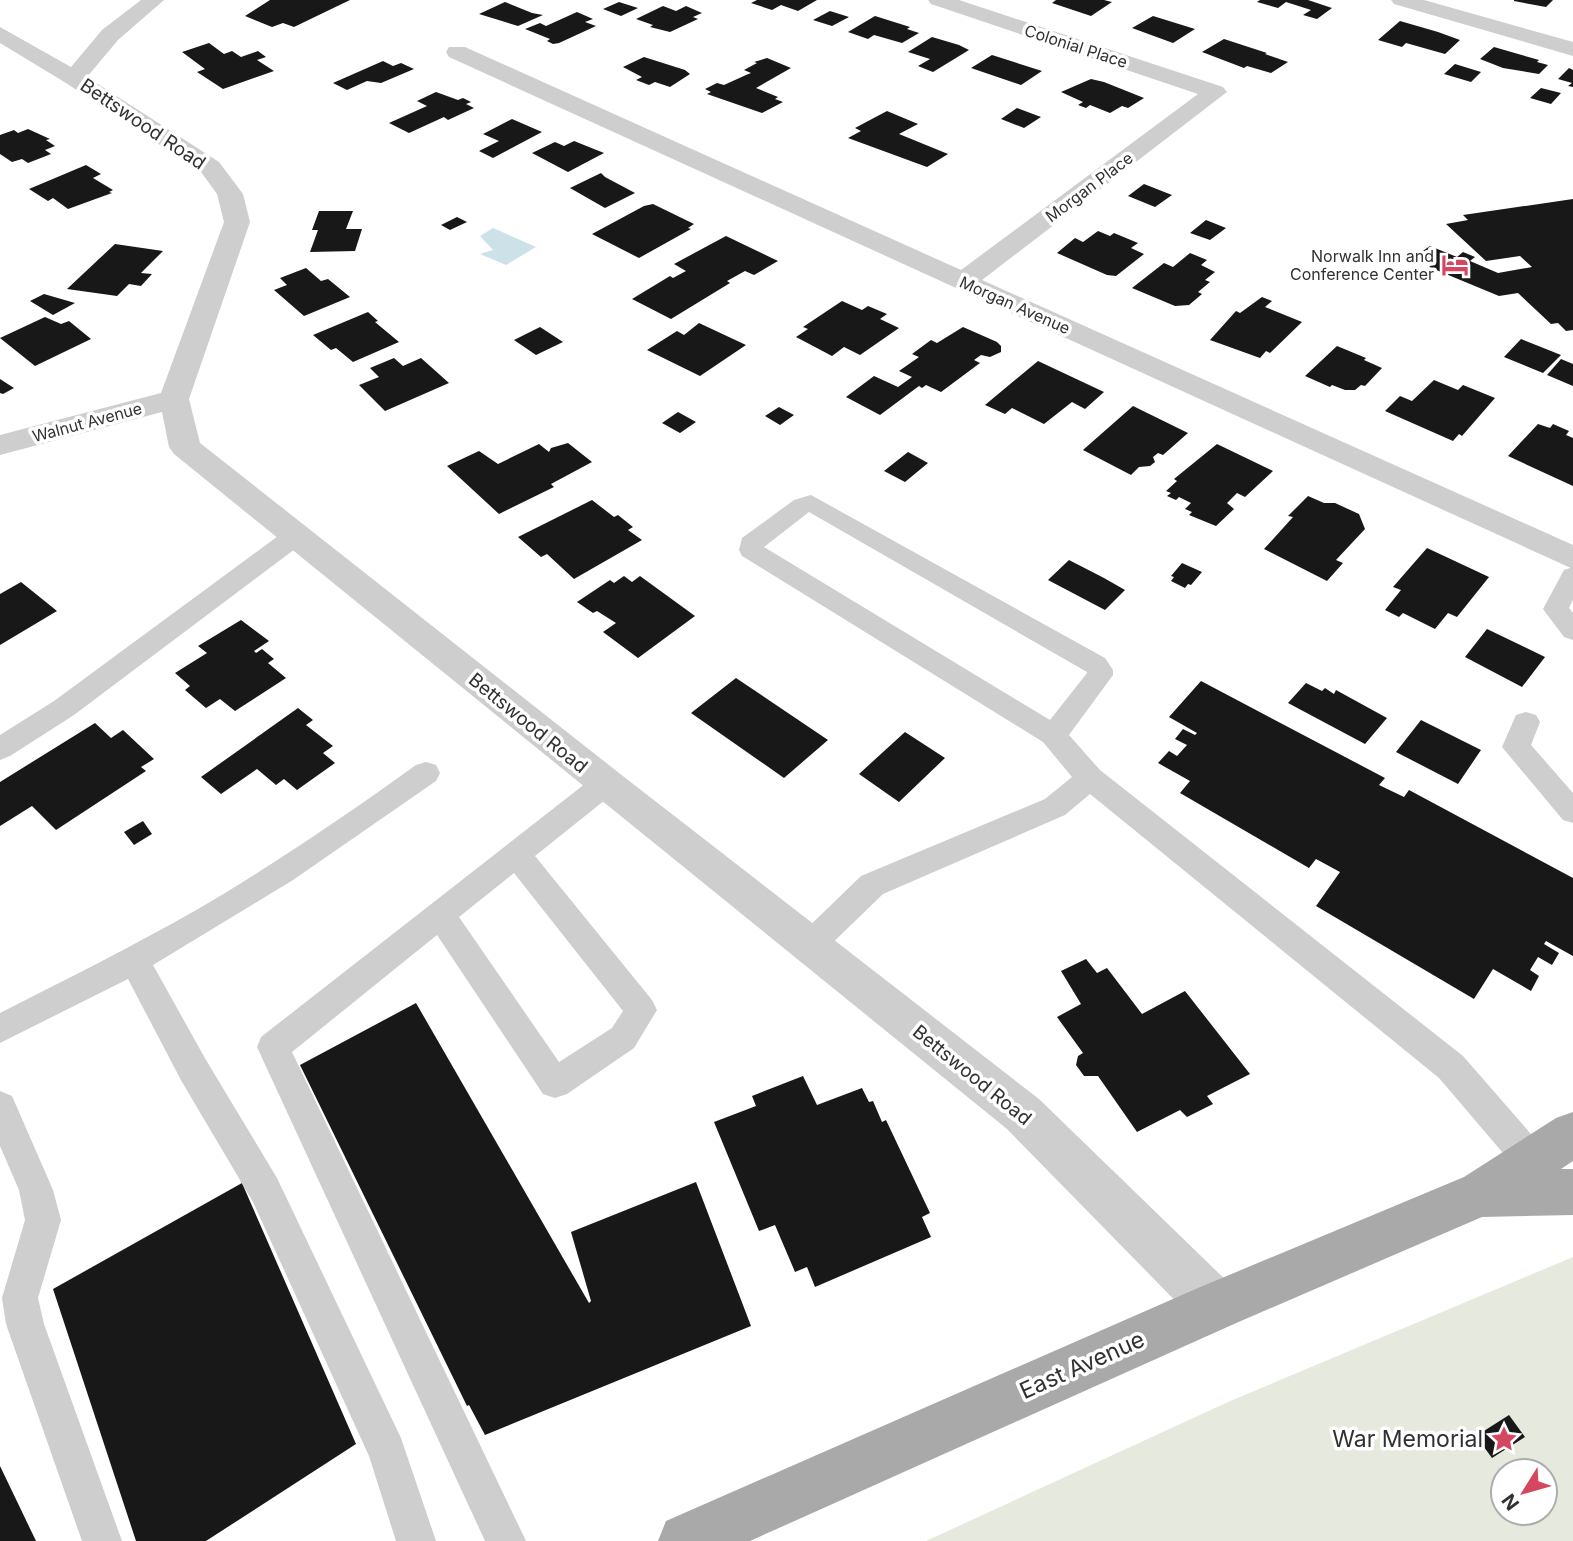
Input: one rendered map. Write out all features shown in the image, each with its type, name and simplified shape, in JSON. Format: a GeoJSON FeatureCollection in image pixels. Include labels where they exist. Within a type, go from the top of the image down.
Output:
{"type":"FeatureCollection","features":[{"type":"Feature","properties":{"kind":"main road","name":"East Avenue"},"geometry":{"type":"LineString","coordinates":[[687,1541],[1216,1306],[1481,1194],[1573,1134]]}},
{"type":"Feature","properties":{"kind":"main road","name":"East Avenue"},"geometry":{"type":"LineString","coordinates":[[1481,1194],[1573,1192]]}},
{"type":"Feature","properties":{"kind":"street","name":"Bettswood Road"},"geometry":{"type":"LineString","coordinates":[[74,78],[110,36],[154,0]]}},
{"type":"Feature","properties":{"kind":"street","name":"Colonial Place"},"geometry":{"type":"LineString","coordinates":[[938,0],[1215,92]]}},
{"type":"Feature","properties":{"kind":"street"},"geometry":{"type":"LineString","coordinates":[[1401,0],[1573,49]]}},
{"type":"Feature","properties":{"kind":"street","name":"Bettswood Road"},"geometry":{"type":"LineString","coordinates":[[0,34],[74,78],[210,167],[230,194],[237,222],[174,399],[185,447],[605,784],[1023,1114],[1216,1306]]}},
{"type":"Feature","properties":{"kind":"street","name":"Morgan Avenue"},"geometry":{"type":"LineString","coordinates":[[457,52],[1573,558]]}},
{"type":"Feature","properties":{"kind":"street","name":"Morgan Place"},"geometry":{"type":"LineString","coordinates":[[963,281],[1215,92]]}},
{"type":"Feature","properties":{"kind":"street","name":"Walnut Avenue"},"geometry":{"type":"LineString","coordinates":[[0,445],[174,399]]}},
{"type":"Feature","properties":{"kind":"lane"},"geometry":{"type":"LineString","coordinates":[[1054,735],[1100,675],[1096,665],[811,503],[802,505],[751,544],[751,550],[1054,735],[1090,778],[1451,1068],[1532,1161]]}},
{"type":"Feature","properties":{"kind":"lane"},"geometry":{"type":"LineString","coordinates":[[0,749],[64,708],[295,537]]}},
{"type":"Feature","properties":{"kind":"lane"},"geometry":{"type":"LineString","coordinates":[[1573,576],[1556,609],[1573,631]]}},
{"type":"Feature","properties":{"kind":"lane"},"geometry":{"type":"LineString","coordinates":[[1525,722],[1516,747],[1573,812]]}},
{"type":"Feature","properties":{"kind":"lane"},"geometry":{"type":"LineString","coordinates":[[0,1029],[202,923],[340,836],[426,773]]}},
{"type":"Feature","properties":{"kind":"lane"},"geometry":{"type":"LineString","coordinates":[[809,946],[872,885],[1055,807],[1090,778]]}},
{"type":"Feature","properties":{"kind":"lane"},"geometry":{"type":"LineString","coordinates":[[506,1541],[273,1047],[605,784]]}},
{"type":"Feature","properties":{"kind":"lane"},"geometry":{"type":"LineString","coordinates":[[441,916],[555,1083],[623,1038],[641,1010],[517,855]]}},
{"type":"Feature","properties":{"kind":"lane"},"geometry":{"type":"LineString","coordinates":[[134,960],[194,1071],[265,1190],[387,1452],[416,1541]]}},
{"type":"Feature","properties":{"kind":"lane"},"geometry":{"type":"LineString","coordinates":[[0,1107],[36,1190],[43,1220],[11,1299],[20,1298],[25,1324],[102,1541]]}},
{"type":"Feature","properties":{"kind":"shaded area"},"geometry":{"type":"Polygon","coordinates":[[[493,228],[536,247],[506,265],[480,254],[493,250],[480,236],[493,228]]]}},
{"type":"Feature","properties":{"kind":"shaded area"},"geometry":{"type":"Polygon","coordinates":[[[1573,1257],[1573,1541],[926,1541],[1228,1402],[1573,1257]]]}},
{"type":"Feature","properties":{"kind":"building"},"geometry":{"type":"Polygon","coordinates":[[[270,0],[350,0],[294,27],[283,23],[272,27],[245,16],[270,0]]]}},
{"type":"Feature","properties":{"kind":"building"},"geometry":{"type":"Polygon","coordinates":[[[757,0],[817,0],[798,11],[781,5],[772,10],[751,3],[757,0]]]}},
{"type":"Feature","properties":{"kind":"building"},"geometry":{"type":"Polygon","coordinates":[[[1056,0],[1112,2],[1091,16],[1052,3],[1056,0]]]}},
{"type":"Feature","properties":{"kind":"building"},"geometry":{"type":"Polygon","coordinates":[[[1308,0],[1332,8],[1317,19],[1303,15],[1311,10],[1286,2],[1278,8],[1257,2],[1308,0]]]}},
{"type":"Feature","properties":{"kind":"building"},"geometry":{"type":"Polygon","coordinates":[[[1514,0],[1553,0],[1546,7],[1514,1],[1514,0]]]}},
{"type":"Feature","properties":{"kind":"building"},"geometry":{"type":"Polygon","coordinates":[[[505,2],[543,15],[518,26],[479,14],[505,2]]]}},
{"type":"Feature","properties":{"kind":"building"},"geometry":{"type":"Polygon","coordinates":[[[619,2],[638,8],[621,16],[603,9],[619,2]]]}},
{"type":"Feature","properties":{"kind":"building"},"geometry":{"type":"Polygon","coordinates":[[[663,6],[676,11],[686,6],[702,13],[693,17],[698,19],[670,32],[650,27],[653,25],[636,19],[663,6]]]}},
{"type":"Feature","properties":{"kind":"building"},"geometry":{"type":"Polygon","coordinates":[[[830,11],[849,17],[832,26],[813,20],[830,11]]]}},
{"type":"Feature","properties":{"kind":"building"},"geometry":{"type":"Polygon","coordinates":[[[577,12],[593,19],[585,22],[596,26],[559,43],[553,44],[547,41],[550,39],[525,29],[540,23],[546,26],[577,12]]]}},
{"type":"Feature","properties":{"kind":"building"},"geometry":{"type":"Polygon","coordinates":[[[875,16],[910,27],[907,29],[919,33],[902,43],[874,35],[868,39],[848,32],[875,16]]]}},
{"type":"Feature","properties":{"kind":"building"},"geometry":{"type":"Polygon","coordinates":[[[1153,16],[1195,29],[1173,43],[1132,28],[1153,16]]]}},
{"type":"Feature","properties":{"kind":"building"},"geometry":{"type":"Polygon","coordinates":[[[1400,21],[1460,40],[1445,54],[1406,43],[1402,47],[1378,40],[1400,21]]]}},
{"type":"Feature","properties":{"kind":"building"},"geometry":{"type":"Polygon","coordinates":[[[932,37],[969,50],[933,72],[918,66],[930,59],[908,52],[932,37]]]}},
{"type":"Feature","properties":{"kind":"building"},"geometry":{"type":"Polygon","coordinates":[[[1224,39],[1288,62],[1271,73],[1247,66],[1244,68],[1202,52],[1224,39]]]}},
{"type":"Feature","properties":{"kind":"building"},"geometry":{"type":"Polygon","coordinates":[[[209,43],[224,54],[232,51],[241,57],[258,51],[266,57],[257,60],[274,71],[223,89],[197,72],[205,69],[182,52],[209,43]]]}},
{"type":"Feature","properties":{"kind":"building"},"geometry":{"type":"Polygon","coordinates":[[[1494,47],[1548,65],[1539,74],[1503,68],[1480,59],[1494,47]]]}},
{"type":"Feature","properties":{"kind":"building"},"geometry":{"type":"Polygon","coordinates":[[[992,55],[1042,71],[1021,85],[971,68],[992,55]]]}},
{"type":"Feature","properties":{"kind":"building"},"geometry":{"type":"Polygon","coordinates":[[[644,57],[690,74],[670,87],[655,82],[649,85],[636,80],[642,77],[623,67],[644,57]]]}},
{"type":"Feature","properties":{"kind":"building"},"geometry":{"type":"Polygon","coordinates":[[[767,58],[791,68],[756,88],[778,97],[775,99],[783,102],[762,113],[707,94],[711,92],[705,89],[717,83],[724,85],[751,73],[744,70],[757,63],[754,62],[767,58]]]}},
{"type":"Feature","properties":{"kind":"building"},"geometry":{"type":"Polygon","coordinates":[[[383,61],[393,66],[401,63],[414,69],[381,83],[367,81],[347,90],[333,83],[383,61]]]}},
{"type":"Feature","properties":{"kind":"building"},"geometry":{"type":"Polygon","coordinates":[[[1455,64],[1481,72],[1471,82],[1444,74],[1455,64]]]}},
{"type":"Feature","properties":{"kind":"building"},"geometry":{"type":"Polygon","coordinates":[[[1569,68],[1573,70],[1573,87],[1568,86],[1572,83],[1558,79],[1569,68]]]}},
{"type":"Feature","properties":{"kind":"building"},"geometry":{"type":"Polygon","coordinates":[[[1091,79],[1144,98],[1128,108],[1122,106],[1110,113],[1090,105],[1086,108],[1078,105],[1083,102],[1061,92],[1091,79]]]}},
{"type":"Feature","properties":{"kind":"building"},"geometry":{"type":"Polygon","coordinates":[[[1541,88],[1561,93],[1551,104],[1530,98],[1541,88]]]}},
{"type":"Feature","properties":{"kind":"building"},"geometry":{"type":"Polygon","coordinates":[[[436,92],[458,100],[463,98],[471,102],[466,104],[474,108],[448,120],[444,117],[409,133],[389,123],[427,106],[417,101],[436,92]]]}},
{"type":"Feature","properties":{"kind":"building"},"geometry":{"type":"Polygon","coordinates":[[[1017,108],[1041,117],[1024,128],[1001,119],[1017,108]]]}},
{"type":"Feature","properties":{"kind":"building"},"geometry":{"type":"Polygon","coordinates":[[[887,111],[918,124],[899,134],[948,154],[927,167],[848,138],[861,131],[855,128],[887,111]]]}},
{"type":"Feature","properties":{"kind":"building"},"geometry":{"type":"Polygon","coordinates":[[[512,119],[542,132],[493,158],[479,151],[499,141],[483,134],[512,119]]]}},
{"type":"Feature","properties":{"kind":"building"},"geometry":{"type":"Polygon","coordinates":[[[28,129],[50,139],[46,140],[55,146],[45,150],[51,154],[28,163],[22,159],[12,162],[0,154],[0,135],[28,129]]]}},
{"type":"Feature","properties":{"kind":"building"},"geometry":{"type":"Polygon","coordinates":[[[574,141],[604,153],[568,172],[532,153],[555,142],[564,146],[574,141]]]}},
{"type":"Feature","properties":{"kind":"building"},"geometry":{"type":"Polygon","coordinates":[[[86,165],[101,174],[93,178],[113,190],[109,192],[112,193],[68,209],[53,198],[48,201],[29,189],[86,165]]]}},
{"type":"Feature","properties":{"kind":"building"},"geometry":{"type":"Polygon","coordinates":[[[601,173],[635,193],[605,208],[570,188],[601,173]]]}},
{"type":"Feature","properties":{"kind":"building"},"geometry":{"type":"Polygon","coordinates":[[[1144,184],[1172,195],[1155,207],[1128,196],[1144,184]]]}},
{"type":"Feature","properties":{"kind":"building","name":"Norwalk Inn and Conference Center"},"geometry":{"type":"Polygon","coordinates":[[[1573,199],[1573,330],[1566,331],[1558,323],[1551,324],[1518,293],[1499,296],[1429,267],[1435,263],[1417,255],[1430,246],[1457,257],[1463,252],[1475,257],[1470,261],[1498,273],[1532,267],[1520,256],[1486,261],[1446,224],[1468,220],[1463,215],[1573,199]]]}},
{"type":"Feature","properties":{"kind":"building"},"geometry":{"type":"Polygon","coordinates":[[[653,204],[694,224],[688,228],[691,229],[639,258],[592,234],[644,206],[653,204]]]}},
{"type":"Feature","properties":{"kind":"building"},"geometry":{"type":"Polygon","coordinates":[[[319,211],[353,211],[346,229],[362,229],[355,251],[310,252],[318,230],[312,230],[319,211]]]}},
{"type":"Feature","properties":{"kind":"building"},"geometry":{"type":"Polygon","coordinates":[[[457,217],[467,222],[450,230],[441,225],[457,217]]]}},
{"type":"Feature","properties":{"kind":"building"},"geometry":{"type":"Polygon","coordinates":[[[1206,220],[1226,228],[1210,240],[1190,233],[1206,220]]]}},
{"type":"Feature","properties":{"kind":"building"},"geometry":{"type":"Polygon","coordinates":[[[1098,231],[1110,236],[1114,233],[1138,243],[1131,248],[1144,254],[1116,276],[1107,275],[1057,253],[1075,238],[1083,242],[1098,231]]]}},
{"type":"Feature","properties":{"kind":"building"},"geometry":{"type":"Polygon","coordinates":[[[726,236],[778,261],[754,275],[745,271],[671,319],[632,299],[670,276],[673,278],[686,271],[674,264],[726,236]]]}},
{"type":"Feature","properties":{"kind":"building"},"geometry":{"type":"Polygon","coordinates":[[[115,244],[163,251],[141,273],[152,274],[141,286],[129,284],[117,296],[67,289],[115,244]]]}},
{"type":"Feature","properties":{"kind":"building"},"geometry":{"type":"Polygon","coordinates":[[[1190,253],[1207,260],[1201,265],[1215,272],[1205,280],[1210,282],[1198,292],[1202,294],[1189,305],[1175,306],[1132,288],[1164,263],[1173,267],[1190,253]]]}},
{"type":"Feature","properties":{"kind":"building"},"geometry":{"type":"Polygon","coordinates":[[[306,268],[321,281],[328,279],[350,297],[304,316],[274,290],[287,285],[280,278],[306,268]]]}},
{"type":"Feature","properties":{"kind":"building"},"geometry":{"type":"Polygon","coordinates":[[[44,294],[75,303],[53,315],[30,301],[44,294]]]}},
{"type":"Feature","properties":{"kind":"building"},"geometry":{"type":"Polygon","coordinates":[[[1262,297],[1272,301],[1265,307],[1302,322],[1270,353],[1266,351],[1260,358],[1210,340],[1236,311],[1240,313],[1262,297]]]}},
{"type":"Feature","properties":{"kind":"building"},"geometry":{"type":"Polygon","coordinates":[[[842,301],[862,310],[868,306],[887,314],[880,319],[899,328],[860,355],[844,347],[832,356],[796,337],[808,329],[803,327],[842,301]]]}},
{"type":"Feature","properties":{"kind":"building"},"geometry":{"type":"Polygon","coordinates":[[[368,312],[378,321],[375,322],[399,342],[353,362],[336,348],[331,350],[313,335],[368,312]]]}},
{"type":"Feature","properties":{"kind":"building"},"geometry":{"type":"Polygon","coordinates":[[[45,317],[61,324],[69,321],[91,339],[35,366],[0,338],[45,317]]]}},
{"type":"Feature","properties":{"kind":"building"},"geometry":{"type":"Polygon","coordinates":[[[699,323],[746,345],[700,376],[647,350],[677,331],[684,335],[699,323]]]}},
{"type":"Feature","properties":{"kind":"building"},"geometry":{"type":"Polygon","coordinates":[[[540,327],[563,342],[536,355],[514,340],[540,327]]]}},
{"type":"Feature","properties":{"kind":"building"},"geometry":{"type":"Polygon","coordinates":[[[963,327],[997,342],[1001,346],[1001,352],[990,357],[981,355],[974,360],[980,363],[941,392],[926,385],[922,388],[919,386],[880,415],[846,397],[874,376],[898,387],[912,377],[899,371],[919,357],[912,354],[931,340],[937,343],[963,327]]]}},
{"type":"Feature","properties":{"kind":"building"},"geometry":{"type":"Polygon","coordinates":[[[1521,339],[1561,355],[1543,373],[1504,357],[1521,339]]]}},
{"type":"Feature","properties":{"kind":"building"},"geometry":{"type":"Polygon","coordinates":[[[1337,346],[1382,368],[1365,386],[1361,385],[1355,390],[1345,390],[1332,385],[1330,387],[1305,376],[1337,346]]]}},
{"type":"Feature","properties":{"kind":"building"},"geometry":{"type":"Polygon","coordinates":[[[394,358],[403,366],[421,358],[449,383],[385,411],[359,385],[379,377],[370,368],[394,358]]]}},
{"type":"Feature","properties":{"kind":"building"},"geometry":{"type":"Polygon","coordinates":[[[1561,359],[1573,364],[1573,386],[1547,375],[1561,359]]]}},
{"type":"Feature","properties":{"kind":"building"},"geometry":{"type":"Polygon","coordinates":[[[1038,361],[1104,392],[1085,409],[1072,402],[1044,424],[1012,408],[1005,414],[985,405],[1038,361]]]}},
{"type":"Feature","properties":{"kind":"building"},"geometry":{"type":"Polygon","coordinates":[[[0,379],[14,388],[0,393],[0,379]]]}},
{"type":"Feature","properties":{"kind":"building"},"geometry":{"type":"Polygon","coordinates":[[[1434,380],[1458,390],[1463,385],[1495,398],[1462,436],[1459,434],[1453,441],[1385,411],[1400,396],[1412,401],[1434,380]]]}},
{"type":"Feature","properties":{"kind":"building"},"geometry":{"type":"Polygon","coordinates":[[[1133,406],[1188,433],[1163,455],[1158,453],[1153,457],[1155,462],[1150,466],[1139,467],[1131,475],[1083,450],[1133,406]]]}},
{"type":"Feature","properties":{"kind":"building"},"geometry":{"type":"Polygon","coordinates":[[[779,407],[794,415],[780,425],[765,416],[779,407]]]}},
{"type":"Feature","properties":{"kind":"building"},"geometry":{"type":"Polygon","coordinates":[[[678,412],[696,422],[680,433],[662,423],[678,412]]]}},
{"type":"Feature","properties":{"kind":"building"},"geometry":{"type":"Polygon","coordinates":[[[1538,424],[1550,428],[1553,424],[1569,431],[1566,435],[1573,438],[1573,486],[1508,456],[1538,424]]]}},
{"type":"Feature","properties":{"kind":"building"},"geometry":{"type":"Polygon","coordinates":[[[568,443],[592,462],[551,484],[554,487],[499,514],[447,466],[479,451],[498,464],[539,444],[549,452],[551,448],[568,443]]]}},
{"type":"Feature","properties":{"kind":"building"},"geometry":{"type":"Polygon","coordinates":[[[1217,444],[1273,471],[1245,497],[1237,493],[1227,503],[1234,509],[1216,526],[1189,515],[1192,512],[1185,509],[1191,503],[1179,497],[1176,500],[1167,496],[1171,493],[1166,491],[1177,481],[1174,479],[1217,444]]]}},
{"type":"Feature","properties":{"kind":"building"},"geometry":{"type":"Polygon","coordinates":[[[908,452],[928,463],[905,482],[884,471],[908,452]]]}},
{"type":"Feature","properties":{"kind":"building"},"geometry":{"type":"Polygon","coordinates":[[[1308,496],[1324,503],[1335,503],[1359,514],[1365,529],[1336,560],[1343,563],[1327,581],[1264,549],[1293,517],[1288,516],[1308,496]]]}},
{"type":"Feature","properties":{"kind":"building"},"geometry":{"type":"Polygon","coordinates":[[[592,500],[633,527],[628,530],[642,540],[574,579],[547,554],[541,557],[518,537],[592,500]]]}},
{"type":"Feature","properties":{"kind":"building"},"geometry":{"type":"Polygon","coordinates":[[[1427,548],[1489,577],[1457,617],[1448,613],[1435,629],[1403,613],[1399,617],[1385,610],[1401,590],[1393,587],[1427,548]]]}},
{"type":"Feature","properties":{"kind":"building"},"geometry":{"type":"Polygon","coordinates":[[[1069,560],[1125,590],[1105,610],[1048,580],[1069,560]]]}},
{"type":"Feature","properties":{"kind":"building"},"geometry":{"type":"Polygon","coordinates":[[[1182,563],[1202,572],[1185,588],[1171,581],[1174,577],[1171,576],[1182,563]]]}},
{"type":"Feature","properties":{"kind":"building"},"geometry":{"type":"Polygon","coordinates":[[[624,576],[632,582],[640,576],[695,616],[638,658],[603,632],[616,623],[577,602],[610,580],[614,583],[624,576]]]}},
{"type":"Feature","properties":{"kind":"building"},"geometry":{"type":"Polygon","coordinates":[[[21,582],[57,611],[0,645],[0,594],[21,582]]]}},
{"type":"Feature","properties":{"kind":"building"},"geometry":{"type":"Polygon","coordinates":[[[241,620],[269,641],[254,651],[256,653],[262,649],[274,659],[268,663],[286,678],[235,711],[220,699],[206,708],[185,690],[190,686],[175,673],[207,653],[198,646],[241,620]]]}},
{"type":"Feature","properties":{"kind":"building"},"geometry":{"type":"Polygon","coordinates":[[[1487,629],[1545,657],[1522,687],[1465,657],[1487,629]]]}},
{"type":"Feature","properties":{"kind":"building"},"geometry":{"type":"Polygon","coordinates":[[[736,678],[828,740],[784,778],[691,713],[736,678]]]}},
{"type":"Feature","properties":{"kind":"building"},"geometry":{"type":"Polygon","coordinates":[[[1201,681],[1385,778],[1379,785],[1404,797],[1409,790],[1573,878],[1573,956],[1546,941],[1544,944],[1559,953],[1552,965],[1538,957],[1530,970],[1539,976],[1531,991],[1493,969],[1474,999],[1316,906],[1340,872],[1316,859],[1309,868],[1180,793],[1190,781],[1158,763],[1169,751],[1177,756],[1187,745],[1175,739],[1183,729],[1195,735],[1197,733],[1169,717],[1201,681]]]}},
{"type":"Feature","properties":{"kind":"building"},"geometry":{"type":"Polygon","coordinates":[[[1306,683],[1322,691],[1325,688],[1334,694],[1336,690],[1387,718],[1365,744],[1288,703],[1306,683]]]}},
{"type":"Feature","properties":{"kind":"building"},"geometry":{"type":"Polygon","coordinates":[[[298,708],[313,720],[306,725],[333,746],[323,753],[335,763],[297,790],[284,779],[276,785],[257,769],[221,794],[201,777],[298,708]]]}},
{"type":"Feature","properties":{"kind":"building"},"geometry":{"type":"Polygon","coordinates":[[[1421,720],[1481,750],[1458,784],[1396,752],[1421,720]]]}},
{"type":"Feature","properties":{"kind":"building"},"geometry":{"type":"Polygon","coordinates":[[[95,723],[111,738],[123,730],[154,759],[141,767],[146,771],[56,830],[32,806],[0,826],[0,782],[95,723]]]}},
{"type":"Feature","properties":{"kind":"building"},"geometry":{"type":"Polygon","coordinates":[[[905,732],[945,758],[899,802],[859,774],[905,732]]]}},
{"type":"Feature","properties":{"kind":"building"},"geometry":{"type":"Polygon","coordinates":[[[143,821],[152,834],[134,845],[124,832],[143,821]]]}},
{"type":"Feature","properties":{"kind":"building"},"geometry":{"type":"Polygon","coordinates":[[[1086,959],[1097,973],[1107,968],[1142,1014],[1185,991],[1250,1074],[1207,1096],[1213,1104],[1187,1117],[1180,1110],[1137,1132],[1098,1076],[1084,1076],[1076,1065],[1078,1056],[1083,1053],[1057,1017],[1081,1004],[1061,971],[1086,959]]]}},
{"type":"Feature","properties":{"kind":"building"},"geometry":{"type":"Polygon","coordinates":[[[416,1003],[589,1303],[591,1301],[571,1232],[696,1182],[751,1326],[485,1435],[469,1405],[467,1406],[300,1065],[416,1003]]]}},
{"type":"Feature","properties":{"kind":"building"},"geometry":{"type":"Polygon","coordinates":[[[803,1076],[817,1105],[862,1088],[869,1102],[873,1101],[882,1122],[886,1120],[930,1213],[922,1217],[931,1237],[815,1287],[807,1267],[795,1272],[775,1225],[759,1231],[714,1122],[756,1106],[752,1096],[803,1076]]]}},
{"type":"Feature","properties":{"kind":"building"},"geometry":{"type":"Polygon","coordinates":[[[242,1183],[356,1444],[206,1541],[136,1541],[53,1289],[242,1183]]]}},
{"type":"Feature","properties":{"kind":"building"},"geometry":{"type":"Polygon","coordinates":[[[1509,1415],[1525,1437],[1491,1457],[1476,1436],[1509,1415]]]}},
{"type":"Feature","properties":{"kind":"building"},"geometry":{"type":"Polygon","coordinates":[[[0,1466],[36,1541],[0,1541],[0,1466]]]}},
{"type":"Feature","properties":{"kind":"place","name":"Norwalk Inn and Conference Center"},"geometry":{"type":"Point","coordinates":[1455,265]}},
{"type":"Feature","properties":{"kind":"place","name":"War Memorial"},"geometry":{"type":"Point","coordinates":[1504,1439]}}]}
